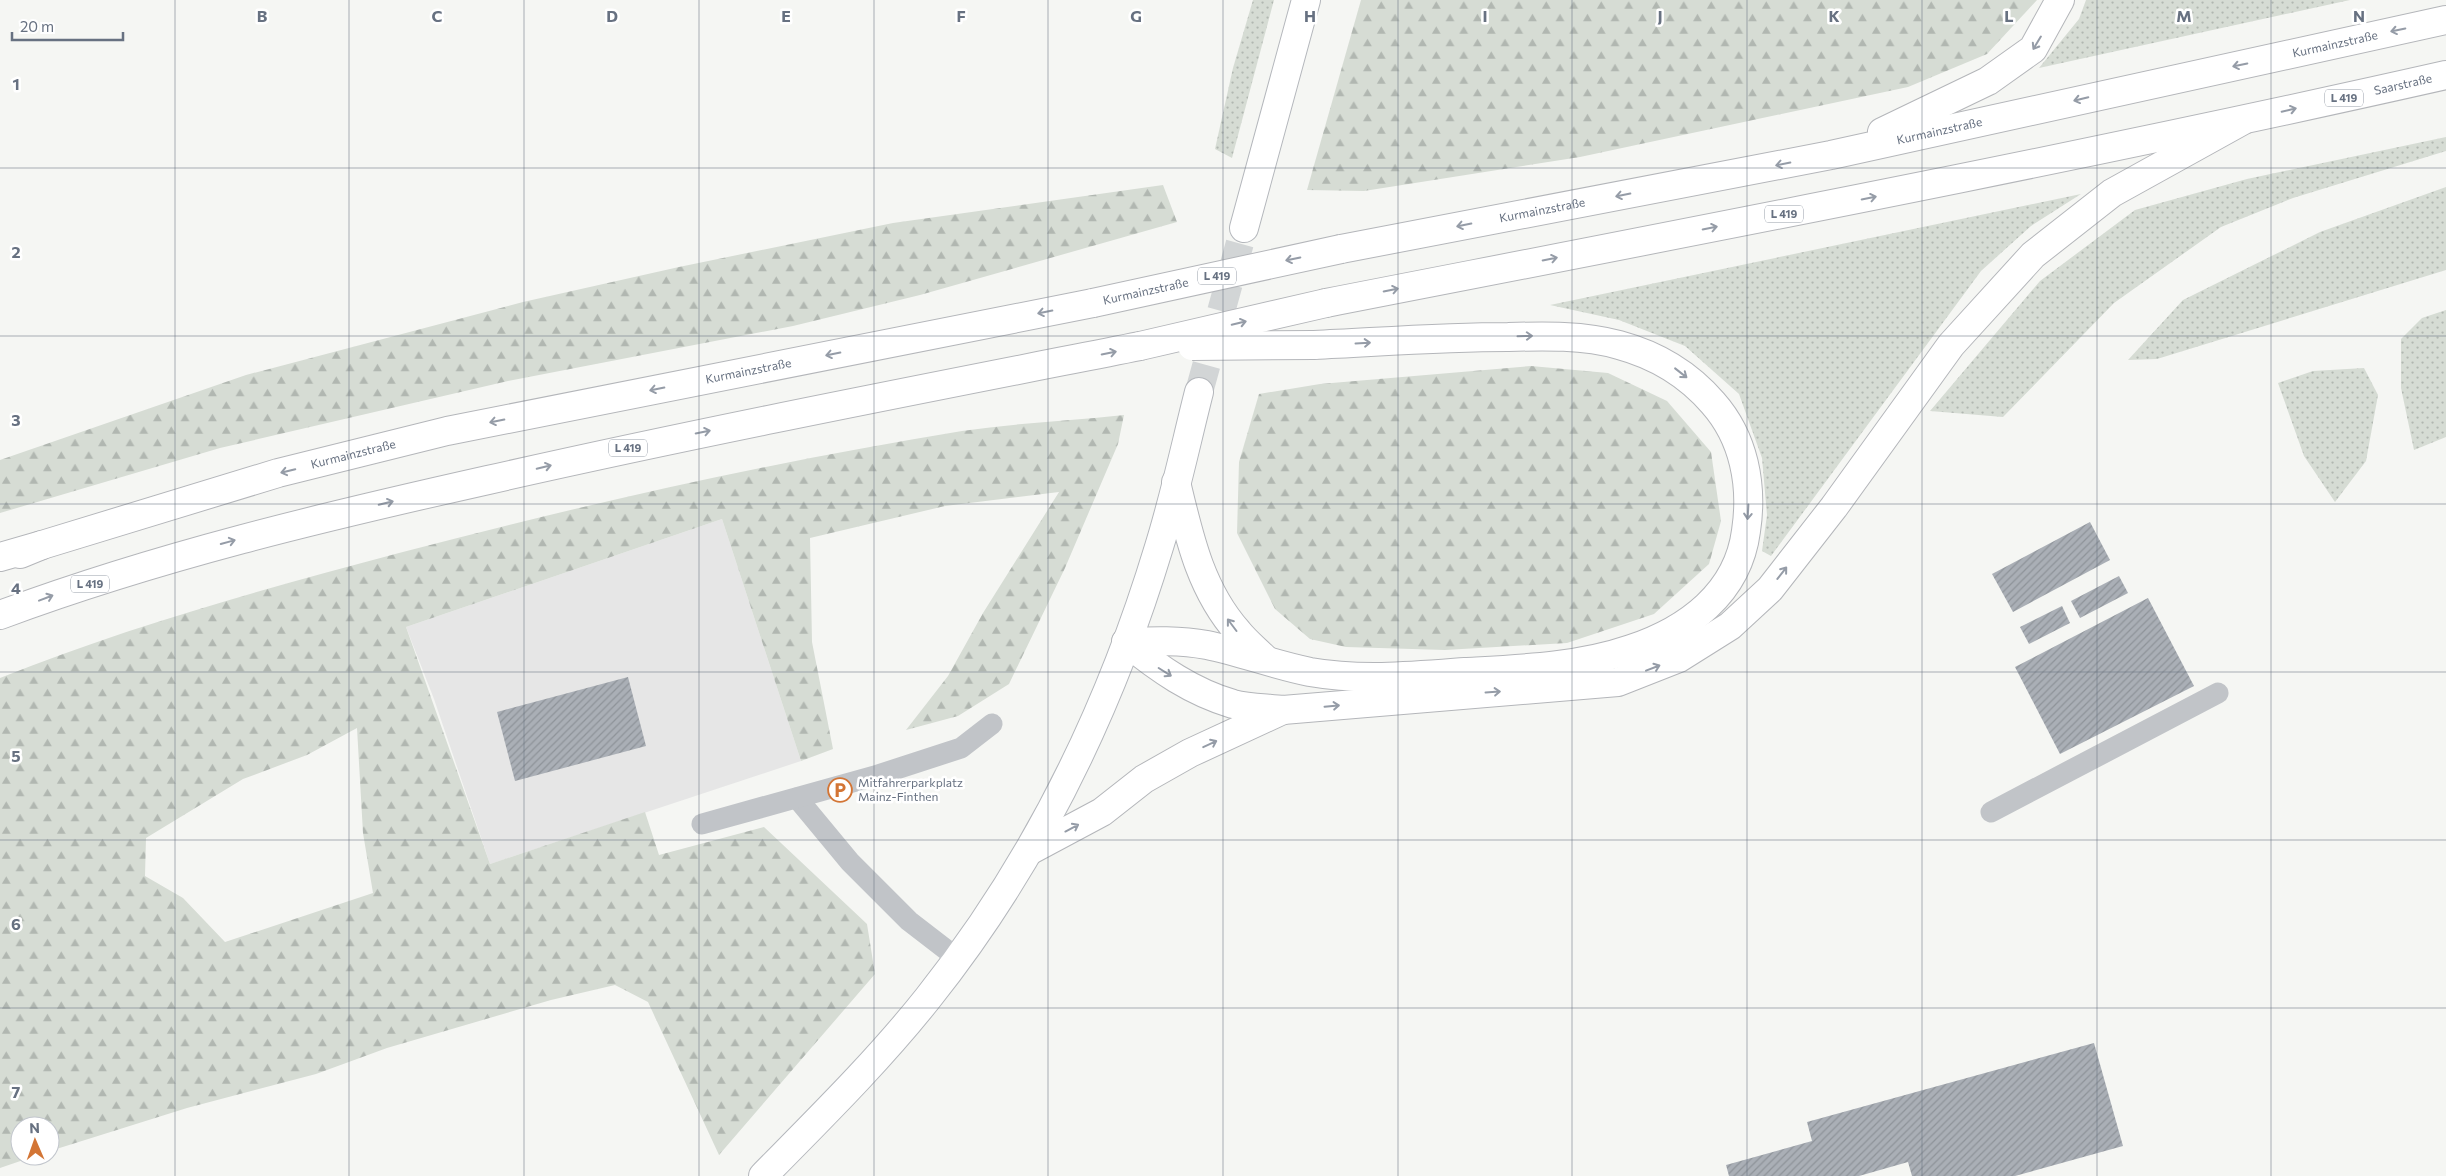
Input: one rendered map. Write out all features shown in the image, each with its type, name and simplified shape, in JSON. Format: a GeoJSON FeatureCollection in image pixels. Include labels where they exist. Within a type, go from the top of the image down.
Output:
{"type":"FeatureCollection","features":[{"type":"Feature","properties":{"kind":"main road"},"geometry":{"type":"LineString","coordinates":[[1244,228],[1306,0]]}},
{"type":"Feature","properties":{"kind":"main road"},"geometry":{"type":"LineString","coordinates":[[1831,155],[1988,81],[2033,49],[2060,0]]}},
{"type":"Feature","properties":{"kind":"main road","name":"Kurmainzstraße"},"geometry":{"type":"LineString","coordinates":[[0,563],[42,545],[278,474],[447,431],[1093,303],[1341,249],[1831,155],[2446,20]]}},
{"type":"Feature","properties":{"kind":"main road","name":"Saarstraße"},"geometry":{"type":"LineString","coordinates":[[2242,121],[2446,75]]}},
{"type":"Feature","properties":{"kind":"main road"},"geometry":{"type":"LineString","coordinates":[[1126,642],[1155,666],[1195,691],[1234,704],[1283,710],[1618,682],[1679,658],[1730,626],[1770,589],[1834,507],[1951,346],[2033,255],[2112,193],[2242,121]]}},
{"type":"Feature","properties":{"kind":"main road","name":"L 419"},"geometry":{"type":"LineString","coordinates":[[0,615],[56,594],[181,555],[321,517],[660,441],[1078,359],[1326,303],[1878,196],[2242,121]]}},
{"type":"Feature","properties":{"kind":"main road"},"geometry":{"type":"LineString","coordinates":[[1126,642],[1175,641],[1206,645],[1309,672],[1379,678],[1545,666],[1592,659],[1631,649],[1660,638],[1707,608],[1736,570],[1747,528],[1747,475],[1741,450],[1729,421],[1693,383],[1675,368],[1649,355],[1618,344],[1583,338],[1542,336],[1314,345],[1140,346]]}},
{"type":"Feature","properties":{"kind":"main road"},"geometry":{"type":"LineString","coordinates":[[763,1176],[872,1063],[928,998],[1000,898],[1029,851],[1099,712],[1126,642],[1160,546],[1199,392]]}},
{"type":"Feature","properties":{"kind":"main road"},"geometry":{"type":"LineString","coordinates":[[1176,482],[1190,541],[1207,587],[1238,633],[1266,660]]}},
{"type":"Feature","properties":{"kind":"main road"},"geometry":{"type":"LineString","coordinates":[[0,557],[42,545]]}},
{"type":"Feature","properties":{"kind":"main road"},"geometry":{"type":"LineString","coordinates":[[1029,851],[1102,812],[1144,779],[1190,753],[1283,710]]}},
{"type":"Feature","properties":{"kind":"lane"},"geometry":{"type":"LineString","coordinates":[[1992,812],[2218,693]]}},
{"type":"Feature","properties":{"kind":"lane"},"geometry":{"type":"LineString","coordinates":[[702,824],[797,798],[961,748],[976,739],[992,724]]}},
{"type":"Feature","properties":{"kind":"lane"},"geometry":{"type":"LineString","coordinates":[[797,798],[850,862],[909,920],[957,958]]}},
{"type":"Feature","properties":{"kind":"shaded area"},"geometry":{"type":"Polygon","coordinates":[[[722,519],[801,761],[490,864],[434,699],[406,627],[722,519]]]}},
{"type":"Feature","properties":{"kind":"green space"},"geometry":{"type":"Polygon","coordinates":[[[1253,0],[1274,0],[1232,158],[1215,149],[1233,68],[1253,0]]]}},
{"type":"Feature","properties":{"kind":"green space"},"geometry":{"type":"Polygon","coordinates":[[[1361,0],[2037,0],[1987,54],[1908,87],[1580,157],[1364,191],[1307,190],[1361,0]]]}},
{"type":"Feature","properties":{"kind":"green space"},"geometry":{"type":"Polygon","coordinates":[[[2086,0],[2350,0],[2039,68],[2079,19],[2086,0]]]}},
{"type":"Feature","properties":{"kind":"green space"},"geometry":{"type":"Polygon","coordinates":[[[2446,137],[2446,151],[2293,198],[2221,227],[2114,303],[2003,417],[1930,411],[2040,281],[2135,210],[2247,179],[2446,137]]]}},
{"type":"Feature","properties":{"kind":"green space"},"geometry":{"type":"Polygon","coordinates":[[[1163,185],[1177,222],[920,295],[793,326],[508,381],[220,448],[0,513],[0,460],[246,375],[523,302],[679,267],[893,223],[1163,185]]]}},
{"type":"Feature","properties":{"kind":"green space"},"geometry":{"type":"Polygon","coordinates":[[[2446,187],[2446,270],[2157,359],[2128,360],[2183,300],[2320,232],[2446,187]]]}},
{"type":"Feature","properties":{"kind":"green space"},"geometry":{"type":"Polygon","coordinates":[[[2081,194],[2031,226],[1981,271],[1771,556],[1762,551],[1767,515],[1762,458],[1739,394],[1685,346],[1619,320],[1550,305],[2081,194]]]}},
{"type":"Feature","properties":{"kind":"green space"},"geometry":{"type":"Polygon","coordinates":[[[2446,310],[2446,437],[2414,450],[2401,388],[2401,339],[2422,318],[2446,310]]]}},
{"type":"Feature","properties":{"kind":"green space"},"geometry":{"type":"Polygon","coordinates":[[[1531,366],[1608,373],[1667,401],[1711,452],[1721,521],[1709,564],[1654,614],[1567,643],[1445,650],[1346,647],[1310,639],[1275,609],[1237,533],[1239,462],[1259,394],[1320,384],[1531,366]]]}},
{"type":"Feature","properties":{"kind":"green space"},"geometry":{"type":"Polygon","coordinates":[[[2364,368],[2378,395],[2366,461],[2335,502],[2304,456],[2278,383],[2313,371],[2364,368]]]}},
{"type":"Feature","properties":{"kind":"green space"},"geometry":{"type":"Polygon","coordinates":[[[1124,415],[1118,444],[1065,568],[1009,684],[958,716],[906,730],[948,676],[983,613],[1059,492],[945,506],[810,538],[812,642],[833,749],[801,761],[722,519],[406,627],[490,864],[645,812],[659,855],[764,827],[867,924],[875,974],[719,1155],[648,1002],[615,985],[551,1000],[387,1048],[316,1074],[187,1108],[60,1148],[60,1116],[10,1116],[10,1165],[0,1168],[0,678],[148,625],[298,580],[399,553],[609,501],[749,470],[891,443],[1002,426],[1124,415]],[[357,728],[307,755],[243,779],[146,838],[145,876],[183,898],[225,942],[373,893],[363,833],[357,728]]]}},
{"type":"Feature","properties":{"kind":"building"},"geometry":{"type":"Polygon","coordinates":[[[2090,522],[2110,560],[2013,612],[1992,574],[2090,522]]]}},
{"type":"Feature","properties":{"kind":"building"},"geometry":{"type":"Polygon","coordinates":[[[2119,576],[2128,593],[2080,618],[2071,601],[2119,576]]]}},
{"type":"Feature","properties":{"kind":"building"},"geometry":{"type":"Polygon","coordinates":[[[2148,598],[2194,686],[2060,754],[2015,667],[2148,598]]]}},
{"type":"Feature","properties":{"kind":"building"},"geometry":{"type":"Polygon","coordinates":[[[2062,606],[2070,623],[2029,644],[2020,627],[2062,606]]]}},
{"type":"Feature","properties":{"kind":"building"},"geometry":{"type":"Polygon","coordinates":[[[628,677],[646,746],[515,781],[497,712],[628,677]]]}},
{"type":"Feature","properties":{"kind":"building"},"geometry":{"type":"Polygon","coordinates":[[[2094,1043],[2123,1146],[2015,1176],[1912,1176],[1908,1162],[1859,1176],[1729,1176],[1726,1165],[1812,1141],[1807,1122],[2094,1043]]]}},
{"type":"Feature","properties":{"kind":"tunnel"},"geometry":{"type":"LineString","coordinates":[[1199,392],[1244,228]]}},
{"type":"Feature","properties":{"kind":"place","name":"Mitfahrerparkplatz Mainz-Finthen"},"geometry":{"type":"Point","coordinates":[840,790]}}]}
